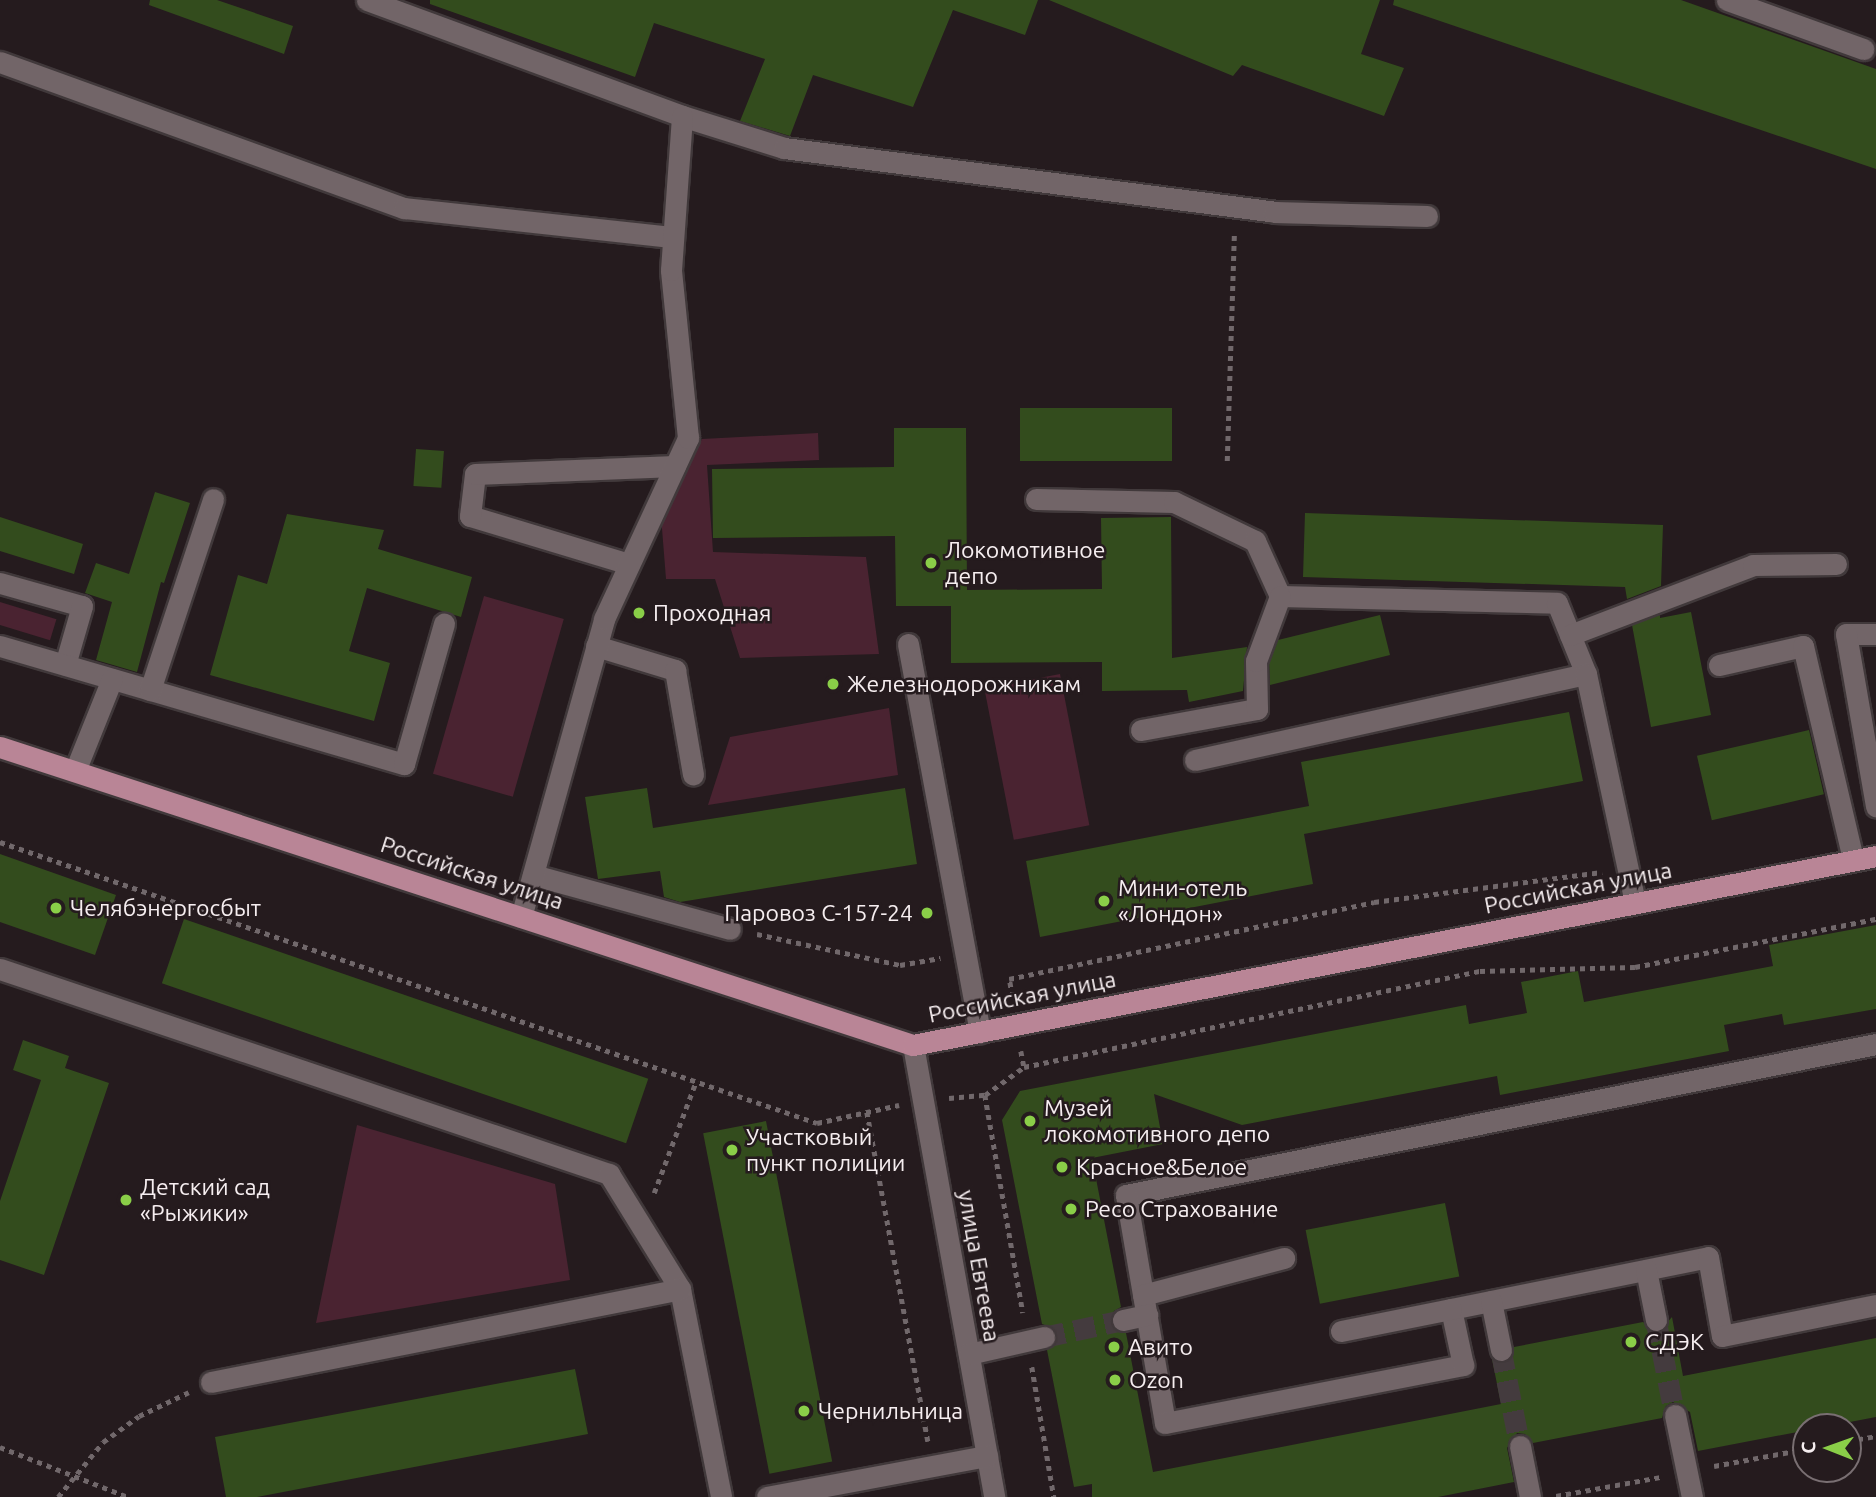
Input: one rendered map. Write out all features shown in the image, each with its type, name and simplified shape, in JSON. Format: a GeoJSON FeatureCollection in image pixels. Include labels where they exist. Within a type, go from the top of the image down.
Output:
{"type":"FeatureCollection","features":[{"type":"Feature","properties":{"kind":"main road","name":"Российская улица"},"geometry":{"type":"LineString","coordinates":[[0,747],[912,1045],[1876,856]]}},
{"type":"Feature","properties":{"kind":"street"},"geometry":{"type":"LineString","coordinates":[[367,0],[682,116],[784,148],[1274,212],[1427,216]]}},
{"type":"Feature","properties":{"kind":"street"},"geometry":{"type":"LineString","coordinates":[[1727,0],[1863,50]]}},
{"type":"Feature","properties":{"kind":"street"},"geometry":{"type":"LineString","coordinates":[[0,62],[404,208],[672,237]]}},
{"type":"Feature","properties":{"kind":"street"},"geometry":{"type":"LineString","coordinates":[[521,917],[596,646],[629,564],[688,438],[671,270],[682,116]]}},
{"type":"Feature","properties":{"kind":"street"},"geometry":{"type":"LineString","coordinates":[[629,564],[470,516],[475,474],[675,466]]}},
{"type":"Feature","properties":{"kind":"street"},"geometry":{"type":"LineString","coordinates":[[150,690],[213,499]]}},
{"type":"Feature","properties":{"kind":"street"},"geometry":{"type":"LineString","coordinates":[[1036,499],[1174,502],[1255,541],[1280,596],[1256,661],[1257,709],[1141,730]]}},
{"type":"Feature","properties":{"kind":"street"},"geometry":{"type":"LineString","coordinates":[[1570,635],[1753,565],[1836,564]]}},
{"type":"Feature","properties":{"kind":"street"},"geometry":{"type":"LineString","coordinates":[[0,583],[82,606],[65,664]]}},
{"type":"Feature","properties":{"kind":"street"},"geometry":{"type":"LineString","coordinates":[[1280,596],[1557,603],[1586,674],[1634,903]]}},
{"type":"Feature","properties":{"kind":"street"},"geometry":{"type":"LineString","coordinates":[[0,646],[404,764],[444,624]]}},
{"type":"Feature","properties":{"kind":"street"},"geometry":{"type":"LineString","coordinates":[[1876,634],[1846,634],[1876,806]]}},
{"type":"Feature","properties":{"kind":"street"},"geometry":{"type":"LineString","coordinates":[[908,644],[979,1032]]}},
{"type":"Feature","properties":{"kind":"street"},"geometry":{"type":"LineString","coordinates":[[596,646],[675,670],[693,774]]}},
{"type":"Feature","properties":{"kind":"street"},"geometry":{"type":"LineString","coordinates":[[1718,665],[1803,646],[1853,860]]}},
{"type":"Feature","properties":{"kind":"street"},"geometry":{"type":"LineString","coordinates":[[1195,760],[1586,674]]}},
{"type":"Feature","properties":{"kind":"street"},"geometry":{"type":"LineString","coordinates":[[75,771],[112,679]]}},
{"type":"Feature","properties":{"kind":"street"},"geometry":{"type":"LineString","coordinates":[[533,875],[730,929]]}},
{"type":"Feature","properties":{"kind":"street"},"geometry":{"type":"LineString","coordinates":[[0,969],[609,1174],[680,1289],[720,1497]]}},
{"type":"Feature","properties":{"kind":"street"},"geometry":{"type":"LineString","coordinates":[[1451,1309],[1463,1365],[1165,1423],[1126,1195],[1876,1044]]}},
{"type":"Feature","properties":{"kind":"street","name":"улица Евтеева"},"geometry":{"type":"LineString","coordinates":[[912,1045],[994,1497]]}},
{"type":"Feature","properties":{"kind":"street"},"geometry":{"type":"LineString","coordinates":[[1341,1331],[1708,1257],[1722,1336],[1876,1305]]}},
{"type":"Feature","properties":{"kind":"street"},"geometry":{"type":"LineString","coordinates":[[1123,1320],[1145,1305],[1284,1258]]}},
{"type":"Feature","properties":{"kind":"street"},"geometry":{"type":"LineString","coordinates":[[1646,1269],[1656,1320]]}},
{"type":"Feature","properties":{"kind":"street"},"geometry":{"type":"LineString","coordinates":[[211,1382],[680,1289]]}},
{"type":"Feature","properties":{"kind":"street"},"geometry":{"type":"LineString","coordinates":[[1491,1301],[1501,1350]]}},
{"type":"Feature","properties":{"kind":"street"},"geometry":{"type":"LineString","coordinates":[[969,1354],[1036,1339]]}},
{"type":"Feature","properties":{"kind":"street"},"geometry":{"type":"LineString","coordinates":[[1675,1415],[1692,1497]]}},
{"type":"Feature","properties":{"kind":"street"},"geometry":{"type":"LineString","coordinates":[[1520,1446],[1531,1497]]}},
{"type":"Feature","properties":{"kind":"street"},"geometry":{"type":"LineString","coordinates":[[767,1497],[987,1456]]}},
{"type":"Feature","properties":{"kind":"path"},"geometry":{"type":"LineString","coordinates":[[1227,461],[1235,207]]}},
{"type":"Feature","properties":{"kind":"path"},"geometry":{"type":"LineString","coordinates":[[0,842],[817,1123],[922,1100],[985,1095],[1024,1067],[1480,971],[1634,967],[1876,919]]}},
{"type":"Feature","properties":{"kind":"path"},"geometry":{"type":"LineString","coordinates":[[1024,1067],[1009,979],[1374,902],[1628,869]]}},
{"type":"Feature","properties":{"kind":"path"},"geometry":{"type":"LineString","coordinates":[[730,929],[900,965],[965,954]]}},
{"type":"Feature","properties":{"kind":"path"},"geometry":{"type":"LineString","coordinates":[[642,1227],[696,1081]]}},
{"type":"Feature","properties":{"kind":"path"},"geometry":{"type":"LineString","coordinates":[[985,1095],[1036,1339],[1054,1497]]}},
{"type":"Feature","properties":{"kind":"path"},"geometry":{"type":"LineString","coordinates":[[867,1112],[932,1466]]}},
{"type":"Feature","properties":{"kind":"path"},"geometry":{"type":"LineString","coordinates":[[58,1497],[103,1442],[139,1416],[211,1382]]}},
{"type":"Feature","properties":{"kind":"path"},"geometry":{"type":"LineString","coordinates":[[0,1447],[128,1497]]}},
{"type":"Feature","properties":{"kind":"shaded area"},"geometry":{"type":"Polygon","coordinates":[[[818,433],[819,460],[707,465],[713,552],[866,557],[879,654],[740,658],[715,579],[666,579],[661,516],[702,439],[818,433]]]}},
{"type":"Feature","properties":{"kind":"shaded area"},"geometry":{"type":"Polygon","coordinates":[[[484,596],[564,619],[513,797],[433,774],[484,596]]]}},
{"type":"Feature","properties":{"kind":"shaded area"},"geometry":{"type":"Polygon","coordinates":[[[0,602],[56,619],[50,640],[0,625],[0,602]]]}},
{"type":"Feature","properties":{"kind":"shaded area"},"geometry":{"type":"Polygon","coordinates":[[[1060,674],[1089,825],[1014,840],[984,689],[1060,674]]]}},
{"type":"Feature","properties":{"kind":"shaded area"},"geometry":{"type":"Polygon","coordinates":[[[889,708],[898,775],[708,805],[730,737],[889,708]]]}},
{"type":"Feature","properties":{"kind":"shaded area"},"geometry":{"type":"Polygon","coordinates":[[[357,1125],[555,1184],[570,1280],[316,1323],[357,1125]]]}},
{"type":"Feature","properties":{"kind":"building"},"geometry":{"type":"Polygon","coordinates":[[[150,0],[217,0],[293,26],[284,54],[149,5],[150,0]]]}},
{"type":"Feature","properties":{"kind":"building"},"geometry":{"type":"Polygon","coordinates":[[[430,0],[1038,0],[1025,35],[953,10],[913,107],[813,75],[790,136],[740,121],[765,59],[654,23],[635,77],[430,4],[430,0]]]}},
{"type":"Feature","properties":{"kind":"building"},"geometry":{"type":"Polygon","coordinates":[[[1049,0],[1380,0],[1361,54],[1404,68],[1384,116],[1242,65],[1233,76],[1049,0]]]}},
{"type":"Feature","properties":{"kind":"building"},"geometry":{"type":"Polygon","coordinates":[[[1394,0],[1681,0],[1876,69],[1876,169],[1393,5],[1394,0]]]}},
{"type":"Feature","properties":{"kind":"building"},"geometry":{"type":"Polygon","coordinates":[[[1020,408],[1172,408],[1172,461],[1020,461],[1020,408]]]}},
{"type":"Feature","properties":{"kind":"building","name":"Локомотивное депо"},"geometry":{"type":"Polygon","coordinates":[[[894,428],[966,428],[967,590],[1102,589],[1101,518],[1171,517],[1172,658],[1247,647],[1243,691],[1189,702],[1187,690],[1102,691],[1102,662],[951,663],[951,606],[896,606],[895,536],[713,538],[712,469],[894,467],[894,428]]]}},
{"type":"Feature","properties":{"kind":"building"},"geometry":{"type":"Polygon","coordinates":[[[416,449],[444,451],[441,488],[413,486],[416,449]]]}},
{"type":"Feature","properties":{"kind":"building"},"geometry":{"type":"Polygon","coordinates":[[[155,492],[190,503],[164,583],[161,582],[137,672],[96,660],[112,602],[85,593],[96,563],[129,574],[155,492]]]}},
{"type":"Feature","properties":{"kind":"building"},"geometry":{"type":"Polygon","coordinates":[[[1305,513],[1663,525],[1661,586],[1627,599],[1625,587],[1303,577],[1305,513]]]}},
{"type":"Feature","properties":{"kind":"building"},"geometry":{"type":"Polygon","coordinates":[[[287,514],[384,530],[378,549],[472,577],[461,617],[367,588],[349,651],[390,663],[374,721],[210,675],[238,575],[267,584],[287,514]]]}},
{"type":"Feature","properties":{"kind":"building"},"geometry":{"type":"Polygon","coordinates":[[[0,517],[83,544],[74,574],[0,551],[0,517]]]}},
{"type":"Feature","properties":{"kind":"building"},"geometry":{"type":"Polygon","coordinates":[[[1691,612],[1711,715],[1651,727],[1632,625],[1660,615],[1660,618],[1691,612]]]}},
{"type":"Feature","properties":{"kind":"building"},"geometry":{"type":"Polygon","coordinates":[[[1380,615],[1390,655],[1270,685],[1269,663],[1278,640],[1380,615]]]}},
{"type":"Feature","properties":{"kind":"building"},"geometry":{"type":"Polygon","coordinates":[[[1569,712],[1583,781],[1304,834],[1313,884],[1040,937],[1026,861],[1309,806],[1301,762],[1569,712]]]}},
{"type":"Feature","properties":{"kind":"building"},"geometry":{"type":"Polygon","coordinates":[[[1809,730],[1824,794],[1712,820],[1697,756],[1809,730]]]}},
{"type":"Feature","properties":{"kind":"building"},"geometry":{"type":"Polygon","coordinates":[[[647,788],[653,828],[905,788],[917,864],[680,902],[664,897],[660,871],[598,879],[585,797],[647,788]]]}},
{"type":"Feature","properties":{"kind":"building","name":"Челябэнергосбыт"},"geometry":{"type":"Polygon","coordinates":[[[0,854],[116,895],[95,955],[0,922],[0,854]]]}},
{"type":"Feature","properties":{"kind":"building"},"geometry":{"type":"Polygon","coordinates":[[[184,919],[648,1079],[626,1143],[162,983],[184,919]]]}},
{"type":"Feature","properties":{"kind":"building"},"geometry":{"type":"Polygon","coordinates":[[[1876,925],[1876,1009],[1784,1025],[1782,1014],[1724,1025],[1729,1051],[1500,1095],[1497,1076],[1242,1125],[1154,1094],[1163,1144],[1092,1158],[1121,1307],[1114,1311],[1110,1322],[1114,1329],[1126,1333],[1153,1472],[1501,1404],[1492,1359],[1509,1360],[1514,1347],[1643,1322],[1658,1333],[1672,1317],[1683,1376],[1876,1338],[1876,1417],[1862,1420],[1862,1413],[1792,1413],[1792,1433],[1698,1451],[1690,1412],[1673,1402],[1666,1406],[1662,1418],[1533,1443],[1525,1434],[1517,1433],[1507,1448],[1514,1482],[1438,1497],[1092,1497],[1092,1484],[1074,1487],[1047,1350],[1057,1335],[1053,1328],[1042,1324],[1002,1120],[1020,1091],[1466,1005],[1469,1024],[1527,1013],[1521,982],[1578,971],[1584,1002],[1773,966],[1769,945],[1876,925]]]}},
{"type":"Feature","properties":{"kind":"building"},"geometry":{"type":"Polygon","coordinates":[[[23,1040],[69,1056],[65,1068],[109,1083],[44,1275],[0,1260],[0,1201],[41,1080],[13,1070],[23,1040]]]}},
{"type":"Feature","properties":{"kind":"building"},"geometry":{"type":"Polygon","coordinates":[[[766,1121],[832,1462],[769,1474],[703,1133],[766,1121]]]}},
{"type":"Feature","properties":{"kind":"building"},"geometry":{"type":"Polygon","coordinates":[[[1445,1203],[1459,1277],[1320,1304],[1306,1230],[1445,1203]]]}},
{"type":"Feature","properties":{"kind":"building"},"geometry":{"type":"Polygon","coordinates":[[[575,1369],[588,1434],[257,1497],[226,1497],[215,1437],[575,1369]]]}},
{"type":"Feature","properties":{"kind":"tunnel"},"geometry":{"type":"LineString","coordinates":[[1044,1337],[1123,1320]]}},
{"type":"Feature","properties":{"kind":"tunnel"},"geometry":{"type":"LineString","coordinates":[[1656,1320],[1675,1415]]}},
{"type":"Feature","properties":{"kind":"tunnel"},"geometry":{"type":"LineString","coordinates":[[1501,1350],[1520,1446]]}},
{"type":"Feature","properties":{"kind":"place","name":"Локомотивное депо"},"geometry":{"type":"Point","coordinates":[931,563]}},
{"type":"Feature","properties":{"kind":"place","name":"Проходная"},"geometry":{"type":"Point","coordinates":[639,613]}},
{"type":"Feature","properties":{"kind":"place","name":"Железнодорожникам"},"geometry":{"type":"Point","coordinates":[833,684]}},
{"type":"Feature","properties":{"kind":"place","name":"Мини-отель «Лондон»"},"geometry":{"type":"Point","coordinates":[1104,901]}},
{"type":"Feature","properties":{"kind":"place","name":"Челябэнергосбыт"},"geometry":{"type":"Point","coordinates":[56,908]}},
{"type":"Feature","properties":{"kind":"place","name":"Паровоз С-157-24"},"geometry":{"type":"Point","coordinates":[927,913]}},
{"type":"Feature","properties":{"kind":"place","name":"Музей локомотивного депо"},"geometry":{"type":"Point","coordinates":[1030,1121]}},
{"type":"Feature","properties":{"kind":"place","name":"Участковый пункт полиции"},"geometry":{"type":"Point","coordinates":[732,1150]}},
{"type":"Feature","properties":{"kind":"place","name":"Красное&Белое"},"geometry":{"type":"Point","coordinates":[1062,1167]}},
{"type":"Feature","properties":{"kind":"place","name":"Детский сад «Рыжики»"},"geometry":{"type":"Point","coordinates":[126,1200]}},
{"type":"Feature","properties":{"kind":"place","name":"Ресо Страхование"},"geometry":{"type":"Point","coordinates":[1071,1209]}},
{"type":"Feature","properties":{"kind":"place","name":"СДЭК"},"geometry":{"type":"Point","coordinates":[1631,1342]}},
{"type":"Feature","properties":{"kind":"place","name":"Авито"},"geometry":{"type":"Point","coordinates":[1114,1347]}},
{"type":"Feature","properties":{"kind":"place","name":"Ozon"},"geometry":{"type":"Point","coordinates":[1115,1380]}},
{"type":"Feature","properties":{"kind":"place","name":"Чернильница"},"geometry":{"type":"Point","coordinates":[804,1411]}}]}
